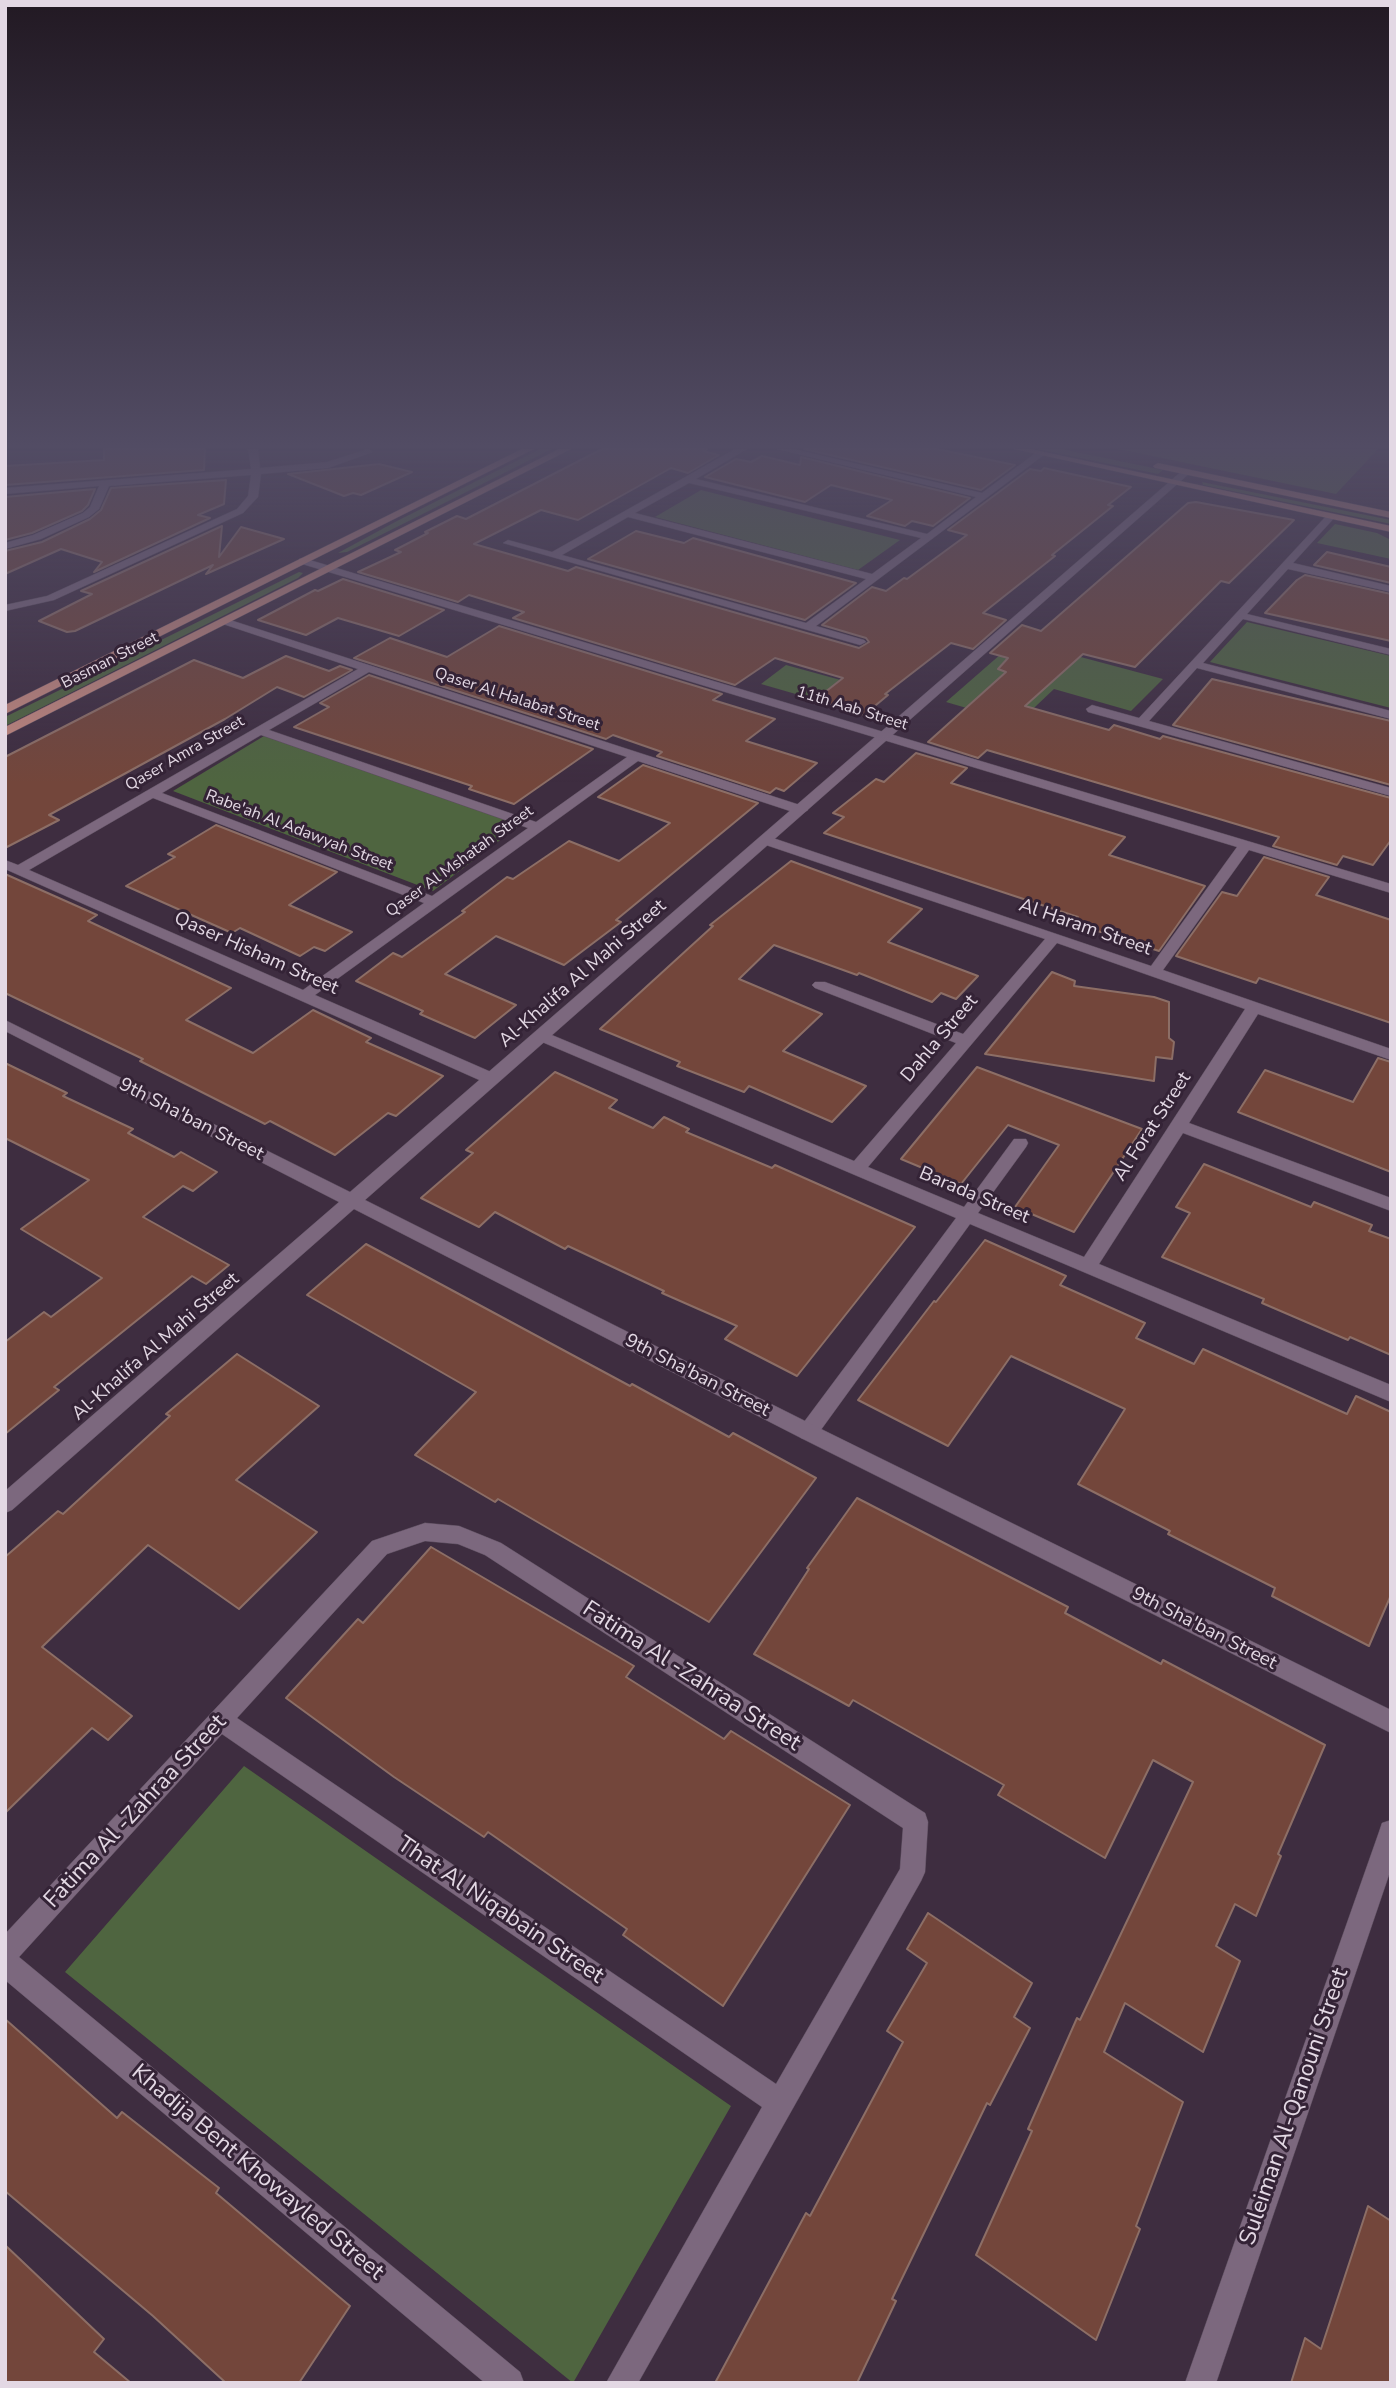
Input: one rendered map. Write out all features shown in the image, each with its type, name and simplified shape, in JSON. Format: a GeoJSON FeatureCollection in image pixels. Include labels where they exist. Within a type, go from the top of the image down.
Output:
{"type":"FeatureCollection","features":[{"type":"Feature","properties":{"kind":"main road","name":"Basman Street"},"geometry":{"type":"LineString","coordinates":[[5,732],[341,560]]}},
{"type":"Feature","properties":{"kind":"main road","name":"Basman Street"},"geometry":{"type":"LineString","coordinates":[[5,710],[303,561]]}},
{"type":"Feature","properties":{"kind":"street"},"geometry":{"type":"LineString","coordinates":[[5,608],[50,598],[133,560]]}},
{"type":"Feature","properties":{"kind":"street"},"geometry":{"type":"LineString","coordinates":[[568,560],[860,642]]}},
{"type":"Feature","properties":{"kind":"street"},"geometry":{"type":"LineString","coordinates":[[806,560],[874,578]]}},
{"type":"Feature","properties":{"kind":"street"},"geometry":{"type":"LineString","coordinates":[[808,627],[897,560]]}},
{"type":"Feature","properties":{"kind":"street","name":"Al-Khalifa Al Mahi Street"},"geometry":{"type":"LineString","coordinates":[[5,1504],[1085,560]]}},
{"type":"Feature","properties":{"kind":"street"},"geometry":{"type":"LineString","coordinates":[[1141,723],[1290,560]]}},
{"type":"Feature","properties":{"kind":"street","name":"11th Aab Street"},"geometry":{"type":"LineString","coordinates":[[303,561],[1391,889]]}},
{"type":"Feature","properties":{"kind":"street"},"geometry":{"type":"LineString","coordinates":[[1286,565],[1391,589]]}},
{"type":"Feature","properties":{"kind":"street"},"geometry":{"type":"LineString","coordinates":[[1240,615],[1391,652]]}},
{"type":"Feature","properties":{"kind":"street","name":"Qaser Al Halabat Street"},"geometry":{"type":"LineString","coordinates":[[223,621],[801,810]]}},
{"type":"Feature","properties":{"kind":"street"},"geometry":{"type":"LineString","coordinates":[[1194,664],[1391,715]]}},
{"type":"Feature","properties":{"kind":"street","name":"Qaser Amra Street"},"geometry":{"type":"LineString","coordinates":[[12,867],[151,793],[368,668]]}},
{"type":"Feature","properties":{"kind":"street"},"geometry":{"type":"LineString","coordinates":[[1092,709],[1391,792]]}},
{"type":"Feature","properties":{"kind":"street"},"geometry":{"type":"LineString","coordinates":[[260,731],[538,827]]}},
{"type":"Feature","properties":{"kind":"street","name":"Qaser Al Mshatah Street"},"geometry":{"type":"LineString","coordinates":[[304,996],[636,756]]}},
{"type":"Feature","properties":{"kind":"street","name":"Rabe'ah Al Adawyah Street"},"geometry":{"type":"LineString","coordinates":[[151,793],[434,902]]}},
{"type":"Feature","properties":{"kind":"street","name":"Al Haram Street"},"geometry":{"type":"LineString","coordinates":[[765,840],[1054,937],[1391,1055]]}},
{"type":"Feature","properties":{"kind":"street"},"geometry":{"type":"LineString","coordinates":[[1154,972],[1245,846]]}},
{"type":"Feature","properties":{"kind":"street","name":"Qaser Hisham Street"},"geometry":{"type":"LineString","coordinates":[[12,867],[492,1079]]}},
{"type":"Feature","properties":{"kind":"street","name":"Dahla Street"},"geometry":{"type":"LineString","coordinates":[[858,1169],[1054,937]]}},
{"type":"Feature","properties":{"kind":"street"},"geometry":{"type":"LineString","coordinates":[[820,985],[966,1041]]}},
{"type":"Feature","properties":{"kind":"street","name":"Al Forat Street"},"geometry":{"type":"LineString","coordinates":[[1087,1268],[1254,1008]]}},
{"type":"Feature","properties":{"kind":"street","name":"9th Sha'ban Street"},"geometry":{"type":"LineString","coordinates":[[5,1025],[808,1432],[1391,1722]]}},
{"type":"Feature","properties":{"kind":"street","name":"Barada Street"},"geometry":{"type":"LineString","coordinates":[[541,1036],[1391,1395]]}},
{"type":"Feature","properties":{"kind":"street"},"geometry":{"type":"LineString","coordinates":[[1179,1125],[1391,1205]]}},
{"type":"Feature","properties":{"kind":"street"},"geometry":{"type":"LineString","coordinates":[[808,1432],[1020,1143]]}},
{"type":"Feature","properties":{"kind":"street","name":"Fatima Al -Zahraa Street"},"geometry":{"type":"LineString","coordinates":[[5,1953],[380,1547],[425,1532],[458,1535],[493,1549],[916,1822],[912,1872],[621,2383]]}},
{"type":"Feature","properties":{"kind":"street","name":"That Al Niqabain Street"},"geometry":{"type":"LineString","coordinates":[[220,1720],[780,2103]]}},
{"type":"Feature","properties":{"kind":"street","name":"Suleiman Al-Qanouni Street"},"geometry":{"type":"LineString","coordinates":[[1200,2383],[1391,1832]]}},
{"type":"Feature","properties":{"kind":"street","name":"Khadija Bent Khowayled Street"},"geometry":{"type":"LineString","coordinates":[[5,1963],[509,2383]]}},
{"type":"Feature","properties":{"kind":"green space"},"geometry":{"type":"Polygon","coordinates":[[[821,560],[871,560],[858,570],[821,560]]]}},
{"type":"Feature","properties":{"kind":"green space"},"geometry":{"type":"Polygon","coordinates":[[[299,572],[303,573],[298,578],[5,726],[5,717],[299,572]]]}},
{"type":"Feature","properties":{"kind":"green space"},"geometry":{"type":"Polygon","coordinates":[[[1247,622],[1391,656],[1391,708],[1210,662],[1247,622]]]}},
{"type":"Feature","properties":{"kind":"green space"},"geometry":{"type":"Polygon","coordinates":[[[1017,640],[1163,679],[1131,711],[1054,689],[1018,723],[946,702],[1017,640]]]}},
{"type":"Feature","properties":{"kind":"green space"},"geometry":{"type":"Polygon","coordinates":[[[786,665],[888,693],[865,714],[761,684],[786,665]]]}},
{"type":"Feature","properties":{"kind":"green space"},"geometry":{"type":"Polygon","coordinates":[[[264,736],[520,825],[433,891],[173,791],[264,736]]]}},
{"type":"Feature","properties":{"kind":"green space"},"geometry":{"type":"Polygon","coordinates":[[[244,1766],[731,2106],[573,2383],[65,1972],[244,1766]]]}},
{"type":"Feature","properties":{"kind":"building"},"geometry":{"type":"Polygon","coordinates":[[[5,560],[35,560],[5,574],[5,560]]]}},
{"type":"Feature","properties":{"kind":"building"},"geometry":{"type":"Polygon","coordinates":[[[97,560],[119,560],[94,572],[102,562],[97,560]]]}},
{"type":"Feature","properties":{"kind":"building"},"geometry":{"type":"Polygon","coordinates":[[[147,560],[236,560],[206,574],[213,565],[75,631],[67,632],[39,621],[92,594],[81,591],[147,560]]]}},
{"type":"Feature","properties":{"kind":"building"},"geometry":{"type":"Polygon","coordinates":[[[383,560],[531,560],[568,571],[576,567],[859,648],[869,642],[866,638],[822,625],[872,587],[886,591],[932,560],[1049,560],[983,613],[1006,620],[973,649],[951,643],[885,694],[888,695],[864,715],[815,700],[843,678],[775,658],[735,685],[513,618],[524,612],[469,595],[458,602],[358,572],[383,560]]]}},
{"type":"Feature","properties":{"kind":"building"},"geometry":{"type":"Polygon","coordinates":[[[593,560],[774,560],[856,583],[805,620],[593,560]]]}},
{"type":"Feature","properties":{"kind":"building"},"geometry":{"type":"Polygon","coordinates":[[[1122,560],[1252,560],[1229,583],[1221,581],[1135,667],[1083,654],[1025,706],[1109,730],[1114,725],[1160,739],[1163,736],[1391,798],[1391,840],[1373,865],[1343,856],[1337,865],[1273,846],[1279,837],[1216,818],[987,750],[978,758],[928,742],[1006,672],[998,669],[1008,658],[990,653],[1022,625],[1041,631],[1122,560]]]}},
{"type":"Feature","properties":{"kind":"building"},"geometry":{"type":"Polygon","coordinates":[[[1319,560],[1363,560],[1391,567],[1391,583],[1314,565],[1319,560]]]}},
{"type":"Feature","properties":{"kind":"building"},"geometry":{"type":"Polygon","coordinates":[[[1305,575],[1391,594],[1391,641],[1265,613],[1305,575]]]}},
{"type":"Feature","properties":{"kind":"building"},"geometry":{"type":"Polygon","coordinates":[[[343,579],[444,610],[399,636],[338,618],[306,635],[258,620],[315,590],[343,579]]]}},
{"type":"Feature","properties":{"kind":"building"},"geometry":{"type":"Polygon","coordinates":[[[499,626],[722,694],[713,700],[775,719],[746,741],[817,763],[784,791],[776,788],[770,793],[657,756],[662,752],[613,735],[606,739],[354,658],[390,638],[447,657],[499,626]]]}},
{"type":"Feature","properties":{"kind":"building"},"geometry":{"type":"Polygon","coordinates":[[[286,656],[329,671],[340,666],[352,670],[304,697],[277,687],[225,719],[49,815],[59,820],[5,848],[5,757],[194,660],[243,678],[286,656]]]}},
{"type":"Feature","properties":{"kind":"building"},"geometry":{"type":"Polygon","coordinates":[[[369,675],[593,749],[514,804],[469,789],[472,786],[294,727],[329,707],[320,703],[369,675]]]}},
{"type":"Feature","properties":{"kind":"building"},"geometry":{"type":"Polygon","coordinates":[[[1212,679],[1391,721],[1391,785],[1173,725],[1212,679]]]}},
{"type":"Feature","properties":{"kind":"building"},"geometry":{"type":"Polygon","coordinates":[[[916,753],[967,768],[951,783],[1125,837],[1109,855],[1205,886],[1159,951],[1073,923],[1078,917],[824,833],[844,817],[833,813],[876,779],[884,782],[916,753]]]}},
{"type":"Feature","properties":{"kind":"building"},"geometry":{"type":"Polygon","coordinates":[[[643,765],[758,803],[616,920],[621,922],[564,965],[496,936],[445,974],[516,1005],[475,1038],[420,1014],[423,1011],[356,981],[393,953],[402,957],[465,912],[462,911],[507,877],[513,879],[569,841],[619,861],[670,823],[598,797],[643,765]]]}},
{"type":"Feature","properties":{"kind":"building"},"geometry":{"type":"Polygon","coordinates":[[[216,825],[337,872],[289,905],[352,932],[325,951],[314,947],[300,956],[240,928],[232,933],[126,886],[175,857],[168,854],[216,825]]]}},
{"type":"Feature","properties":{"kind":"building"},"geometry":{"type":"Polygon","coordinates":[[[1264,857],[1329,877],[1316,895],[1391,920],[1391,1023],[1259,978],[1256,983],[1176,956],[1222,892],[1237,896],[1264,857]]]}},
{"type":"Feature","properties":{"kind":"building"},"geometry":{"type":"Polygon","coordinates":[[[791,861],[922,909],[888,942],[978,976],[956,999],[941,993],[932,1002],[859,973],[857,975],[774,945],[739,979],[822,1014],[783,1051],[866,1086],[832,1122],[749,1086],[744,1092],[677,1066],[680,1062],[600,1029],[713,926],[710,925],[791,861]]]}},
{"type":"Feature","properties":{"kind":"building"},"geometry":{"type":"Polygon","coordinates":[[[5,874],[97,915],[88,921],[231,988],[186,1020],[253,1053],[313,1010],[371,1038],[366,1042],[443,1076],[396,1116],[388,1113],[335,1155],[270,1121],[265,1124],[140,1061],[143,1059],[5,993],[5,874]]]}},
{"type":"Feature","properties":{"kind":"building"},"geometry":{"type":"Polygon","coordinates":[[[1052,972],[1075,981],[1074,986],[1154,997],[1169,1002],[1169,1038],[1174,1042],[1172,1059],[1156,1057],[1154,1081],[985,1054],[1052,972]]]}},
{"type":"Feature","properties":{"kind":"building"},"geometry":{"type":"Polygon","coordinates":[[[1378,1058],[1391,1062],[1391,1172],[1238,1112],[1265,1070],[1353,1102],[1378,1058]]]}},
{"type":"Feature","properties":{"kind":"building"},"geometry":{"type":"Polygon","coordinates":[[[5,1063],[67,1093],[63,1096],[133,1129],[128,1133],[174,1157],[181,1152],[217,1172],[193,1191],[183,1186],[143,1217],[229,1265],[206,1284],[192,1276],[54,1387],[59,1390],[5,1434],[5,1342],[44,1312],[51,1317],[102,1278],[21,1229],[89,1180],[5,1138],[5,1063]]]}},
{"type":"Feature","properties":{"kind":"building"},"geometry":{"type":"Polygon","coordinates":[[[977,1067],[1142,1129],[1074,1232],[1015,1207],[1059,1145],[1008,1125],[961,1184],[901,1159],[977,1067]]]}},
{"type":"Feature","properties":{"kind":"building"},"geometry":{"type":"Polygon","coordinates":[[[555,1072],[617,1100],[609,1108],[653,1128],[664,1117],[689,1129],[686,1132],[772,1168],[775,1165],[915,1227],[797,1376],[725,1339],[737,1326],[662,1293],[664,1291],[568,1246],[565,1249],[495,1212],[479,1227],[421,1198],[473,1153],[466,1150],[555,1072]]]}},
{"type":"Feature","properties":{"kind":"building"},"geometry":{"type":"Polygon","coordinates":[[[1204,1164],[1311,1207],[1314,1202],[1372,1225],[1369,1231],[1391,1239],[1391,1355],[1350,1337],[1348,1340],[1262,1303],[1264,1299],[1162,1257],[1190,1213],[1176,1207],[1204,1164]]]}},
{"type":"Feature","properties":{"kind":"building"},"geometry":{"type":"Polygon","coordinates":[[[985,1240],[1066,1276],[1060,1285],[1145,1323],[1136,1338],[1194,1364],[1203,1349],[1347,1414],[1356,1396],[1391,1412],[1391,1595],[1369,1646],[1272,1596],[1275,1588],[1168,1534],[1170,1531],[1078,1484],[1125,1409],[1011,1356],[948,1446],[858,1400],[985,1240]]]}},
{"type":"Feature","properties":{"kind":"building"},"geometry":{"type":"Polygon","coordinates":[[[366,1244],[630,1386],[632,1384],[729,1437],[733,1433],[816,1478],[709,1622],[498,1499],[495,1502],[415,1455],[476,1392],[307,1295],[366,1244]]]}},
{"type":"Feature","properties":{"kind":"building"},"geometry":{"type":"Polygon","coordinates":[[[237,1354],[319,1406],[236,1480],[317,1532],[239,1609],[148,1545],[42,1647],[132,1716],[108,1740],[92,1728],[5,1813],[5,1557],[58,1511],[63,1514],[170,1416],[166,1414],[237,1354]]]}},
{"type":"Feature","properties":{"kind":"building"},"geometry":{"type":"Polygon","coordinates":[[[857,1498],[1068,1607],[1065,1613],[1161,1664],[1163,1660],[1325,1745],[1278,1854],[1281,1856],[1256,1916],[1235,1904],[1216,1946],[1240,1961],[1203,2052],[1125,2003],[1104,2052],[1183,2102],[1136,2226],[1140,2229],[1096,2340],[976,2255],[1032,2131],[1028,2129],[1077,2018],[1080,2020],[1193,1782],[1153,1760],[1105,1858],[998,1795],[1004,1785],[853,1700],[849,1706],[754,1654],[809,1569],[807,1568],[857,1498]]]}},
{"type":"Feature","properties":{"kind":"building"},"geometry":{"type":"Polygon","coordinates":[[[431,1547],[634,1666],[626,1677],[724,1739],[731,1731],[850,1805],[723,2006],[623,1935],[627,1929],[488,1832],[484,1837],[394,1777],[286,1698],[358,1619],[363,1623],[431,1547]]]}},
{"type":"Feature","properties":{"kind":"building"},"geometry":{"type":"Polygon","coordinates":[[[928,1913],[1032,1983],[1014,2017],[1030,2028],[990,2105],[987,2103],[892,2299],[896,2301],[857,2383],[715,2383],[806,2213],[810,2216],[903,2042],[887,2031],[927,1963],[907,1949],[928,1913]]]}},
{"type":"Feature","properties":{"kind":"building"},"geometry":{"type":"Polygon","coordinates":[[[5,2019],[117,2118],[122,2112],[219,2188],[216,2193],[350,2306],[299,2383],[226,2383],[153,2316],[5,2191],[5,2019]]]}},
{"type":"Feature","properties":{"kind":"building"},"geometry":{"type":"Polygon","coordinates":[[[1368,2206],[1391,2221],[1391,2383],[1291,2383],[1305,2338],[1321,2349],[1368,2206]]]}},
{"type":"Feature","properties":{"kind":"building"},"geometry":{"type":"Polygon","coordinates":[[[5,2245],[104,2339],[94,2352],[131,2383],[5,2383],[5,2245]]]}}]}
